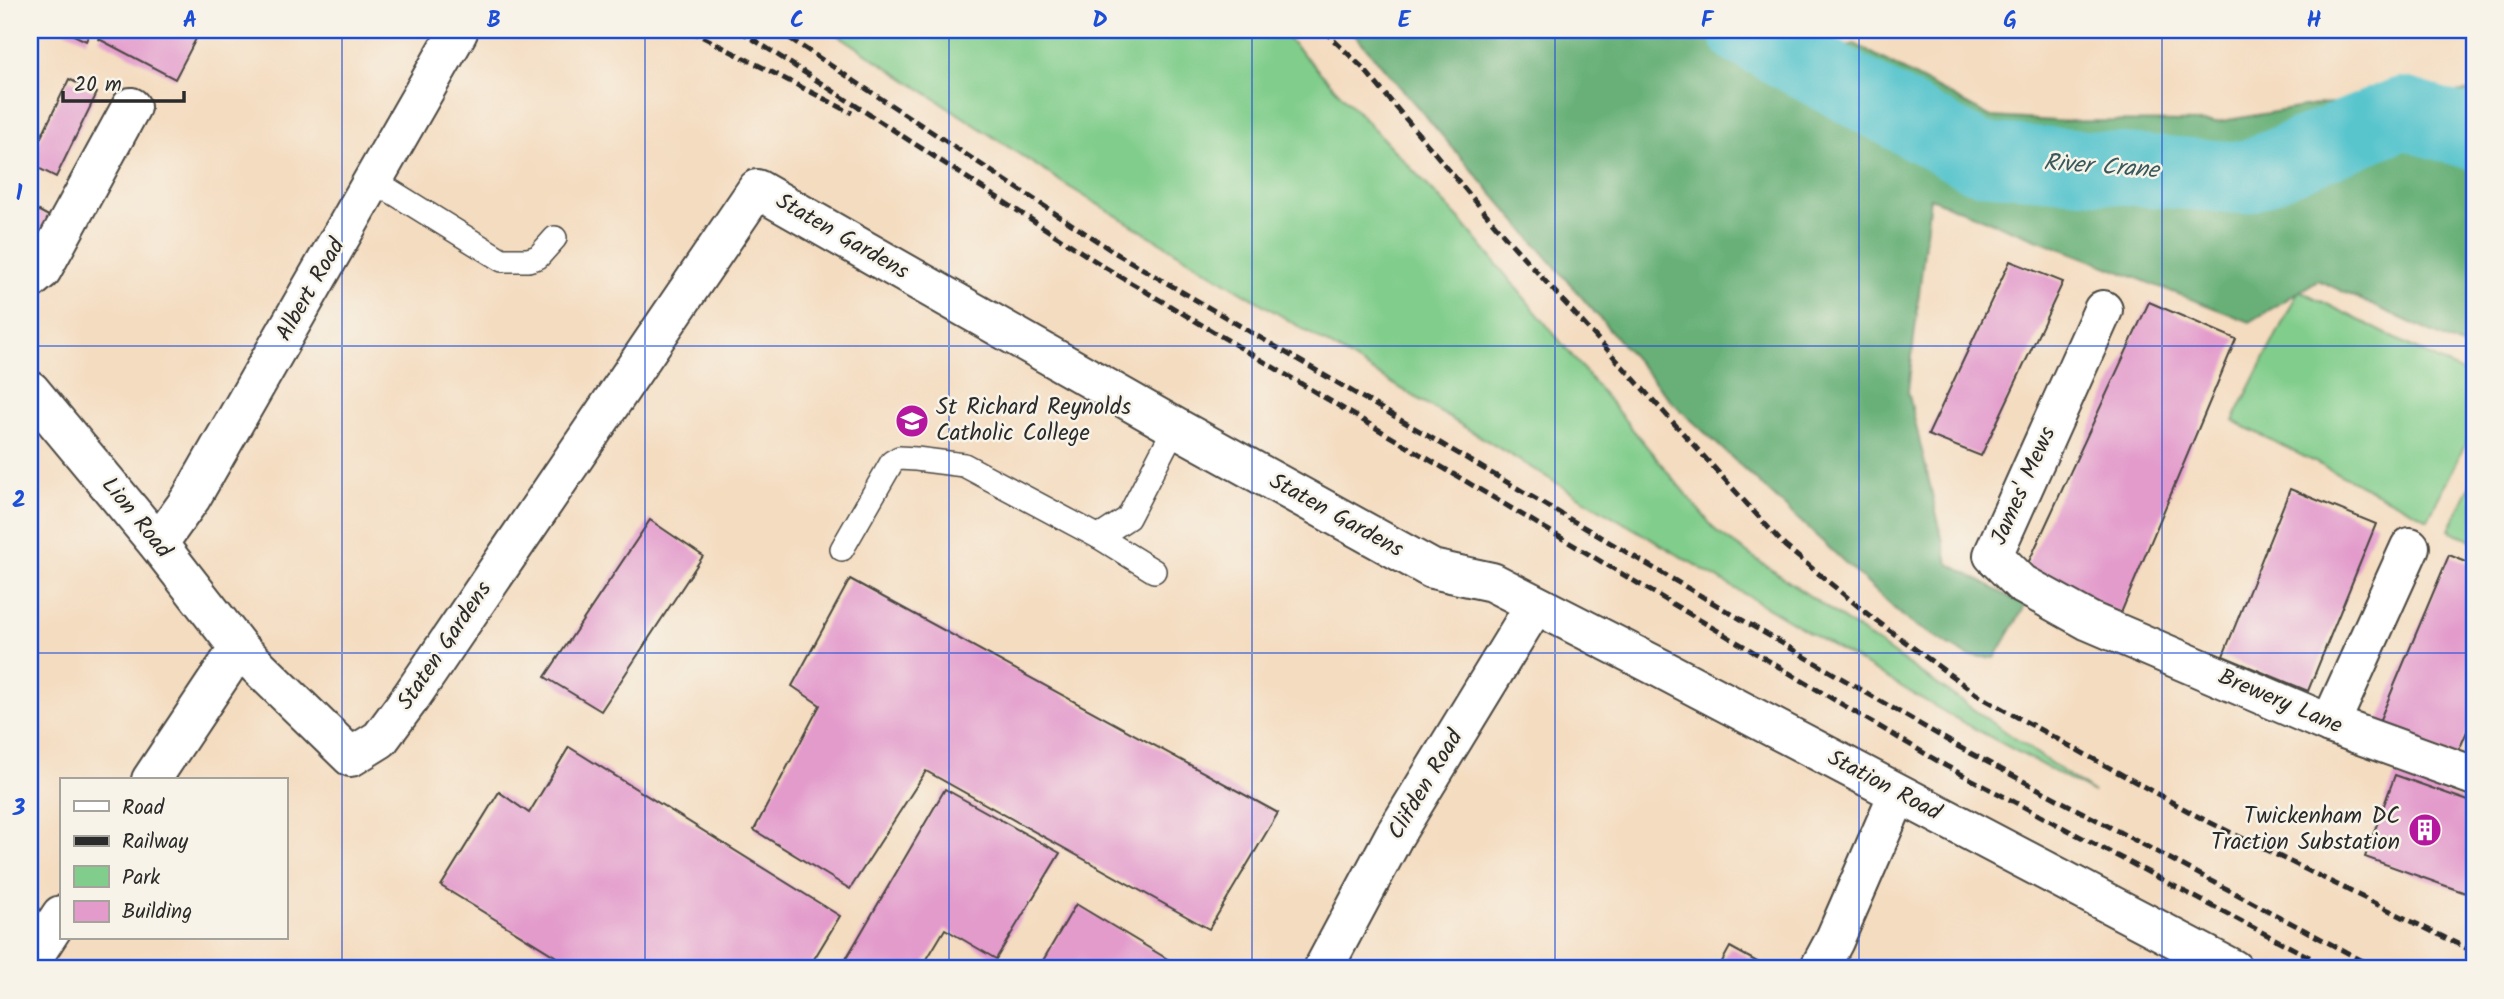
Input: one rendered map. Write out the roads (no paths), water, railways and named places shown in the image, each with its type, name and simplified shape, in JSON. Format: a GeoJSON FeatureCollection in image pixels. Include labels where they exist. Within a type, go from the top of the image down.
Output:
{"type":"FeatureCollection","features":[{"type":"Feature","properties":{"kind":"street","name":"Albert Road"},"geometry":{"type":"LineString","coordinates":[[158,544],[191,498],[458,32]]}},
{"type":"Feature","properties":{"kind":"street"},"geometry":{"type":"LineString","coordinates":[[30,280],[42,270],[131,107]]}},
{"type":"Feature","properties":{"kind":"street","name":"Staten Gardens"},"geometry":{"type":"LineString","coordinates":[[239,648],[351,757],[380,739],[757,189],[1175,427],[1432,569],[1492,582],[1535,605]]}},
{"type":"Feature","properties":{"kind":"street","name":"James' Mews"},"geometry":{"type":"LineString","coordinates":[[2089,621],[2022,584],[1993,555],[2103,310]]}},
{"type":"Feature","properties":{"kind":"street","name":"Lion Road"},"geometry":{"type":"LineString","coordinates":[[30,390],[158,544],[239,648]]}},
{"type":"Feature","properties":{"kind":"street"},"geometry":{"type":"LineString","coordinates":[[2330,724],[2410,547]]}},
{"type":"Feature","properties":{"kind":"street","name":"Station Road"},"geometry":{"type":"LineString","coordinates":[[1535,605],[2233,969]]}},
{"type":"Feature","properties":{"kind":"street","name":"Clifden Road"},"geometry":{"type":"LineString","coordinates":[[1323,969],[1394,836],[1535,605]]}},
{"type":"Feature","properties":{"kind":"street","name":"Brewery Lane"},"geometry":{"type":"LineString","coordinates":[[2089,621],[2330,724],[2474,776]]}},
{"type":"Feature","properties":{"kind":"street"},"geometry":{"type":"LineString","coordinates":[[152,778],[239,648]]}},
{"type":"Feature","properties":{"kind":"street"},"geometry":{"type":"LineString","coordinates":[[1819,969],[1834,941],[1898,794]]}},
{"type":"Feature","properties":{"kind":"street"},"geometry":{"type":"LineString","coordinates":[[30,962],[60,917]]}},
{"type":"Feature","properties":{"kind":"lane"},"geometry":{"type":"LineString","coordinates":[[373,180],[502,260],[528,260],[538,257],[555,238]]}},
{"type":"Feature","properties":{"kind":"lane"},"geometry":{"type":"LineString","coordinates":[[1099,537],[1128,518],[1175,427]]}},
{"type":"Feature","properties":{"kind":"lane"},"geometry":{"type":"LineString","coordinates":[[842,549],[892,462],[899,458],[964,465],[1099,537],[1154,571]]}},
{"type":"Feature","properties":{"kind":"waterway","name":"River Crane"},"geometry":{"type":"LineString","coordinates":[[1744,30],[1979,158],[2243,178],[2402,113],[2474,134]]}},
{"type":"Feature","properties":{"kind":"railway"},"geometry":{"type":"LineString","coordinates":[[689,30],[852,113]]}},
{"type":"Feature","properties":{"kind":"railway"},"geometry":{"type":"LineString","coordinates":[[739,30],[1106,268],[1946,766],[2332,969]]}},
{"type":"Feature","properties":{"kind":"railway"},"geometry":{"type":"LineString","coordinates":[[777,30],[1114,252],[1959,747],[2378,969]]}},
{"type":"Feature","properties":{"kind":"railway"},"geometry":{"type":"LineString","coordinates":[[1323,30],[1363,68],[1508,240],[1785,546],[1870,616],[1979,696],[2199,817],[2474,952]]}},
{"type":"Feature","properties":{"kind":"place","name":"St Richard Reynolds Catholic College"},"geometry":{"type":"Point","coordinates":[912,421]}},
{"type":"Feature","properties":{"kind":"place","name":"Twickenham DC Traction Substation"},"geometry":{"type":"Point","coordinates":[2425,830]}}]}
